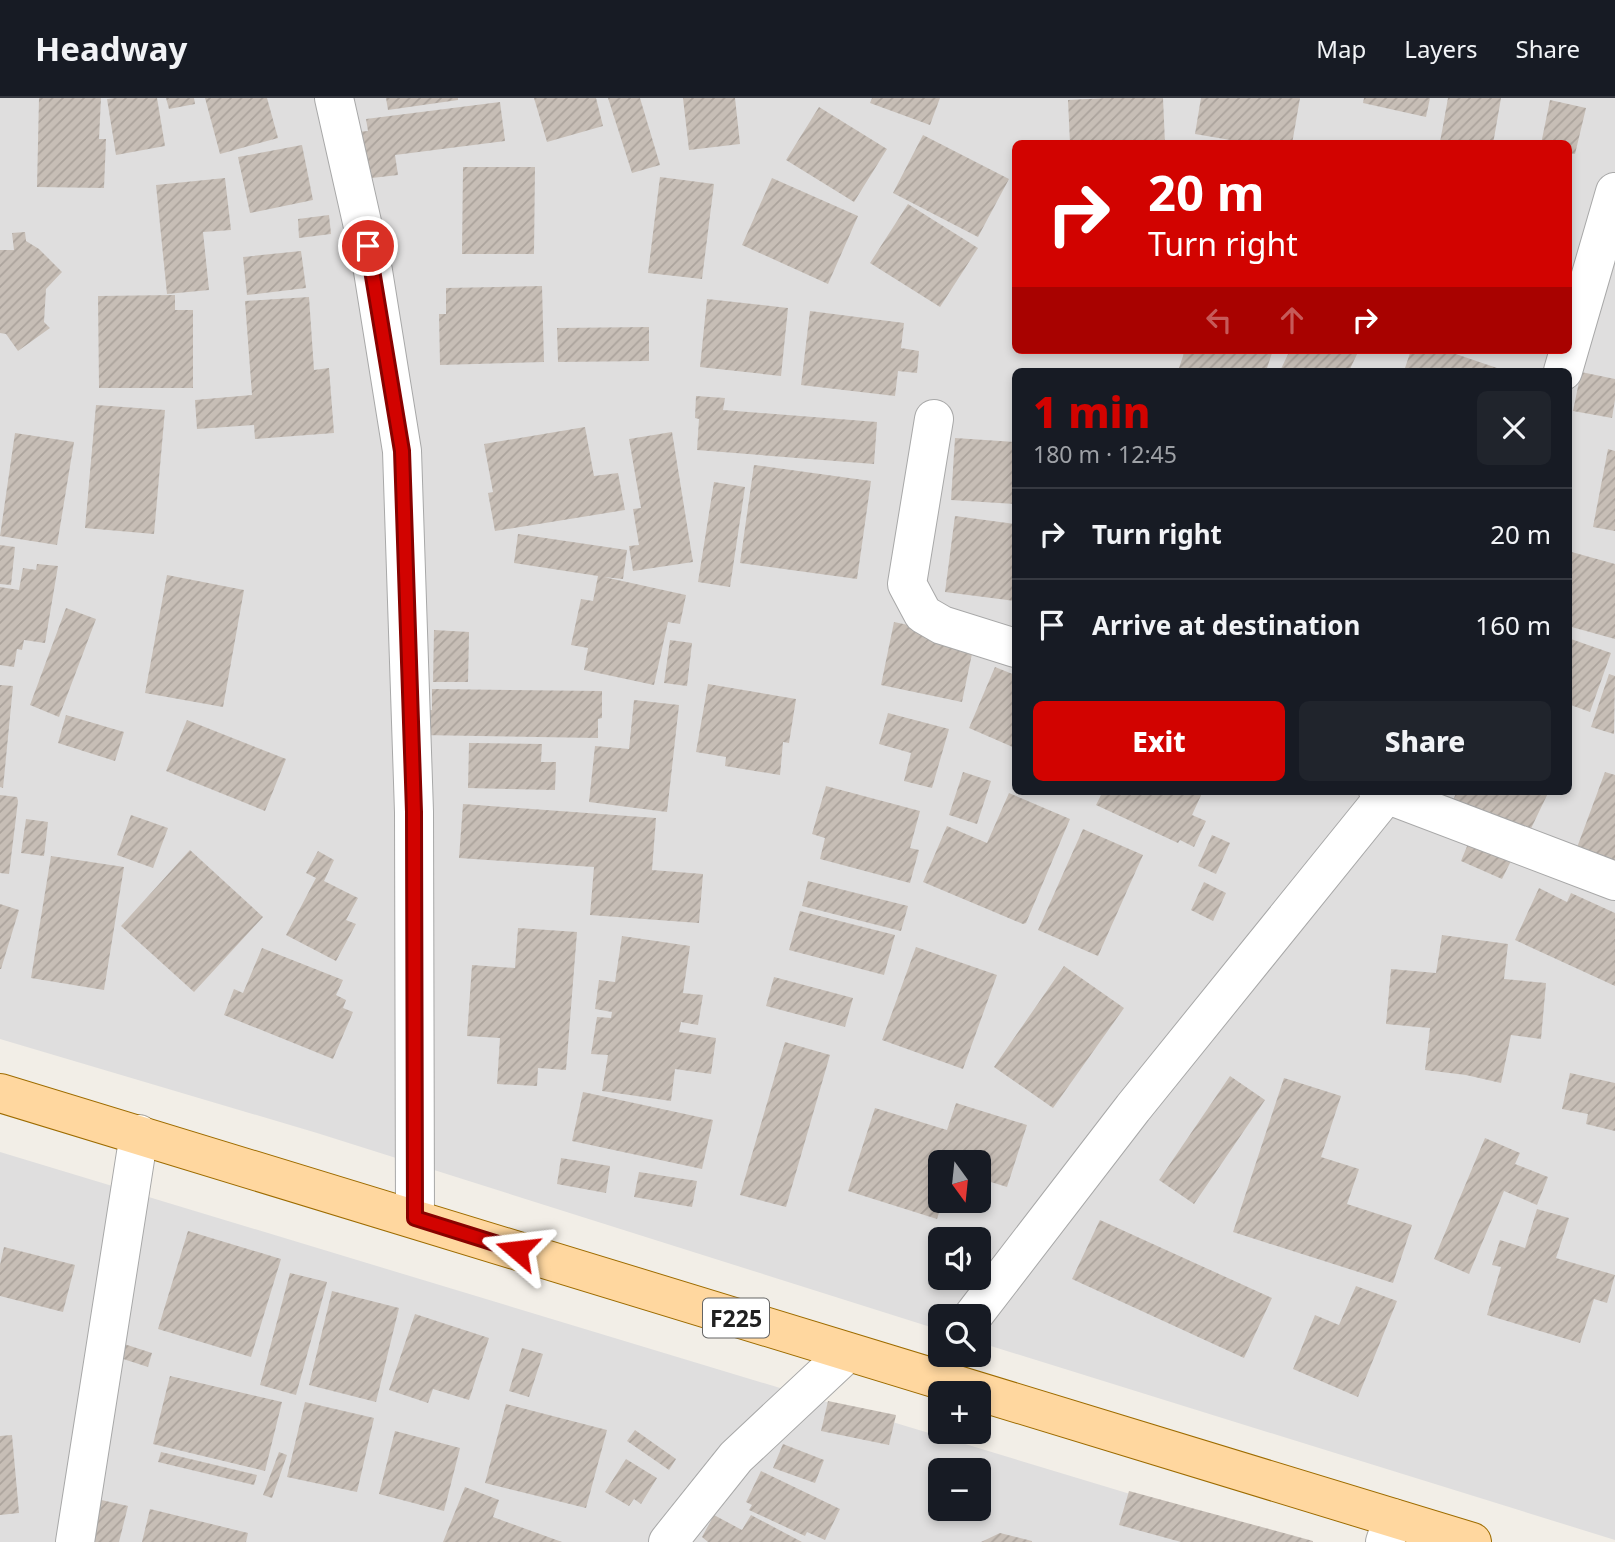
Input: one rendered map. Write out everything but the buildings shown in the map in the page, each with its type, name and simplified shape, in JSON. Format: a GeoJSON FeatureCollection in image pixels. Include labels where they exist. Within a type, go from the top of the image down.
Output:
{"type":"FeatureCollection","features":[{"type":"Feature","properties":{"kind":"main road","name":"F225"},"geometry":{"type":"LineString","coordinates":[[0,1093],[415,1218],[847,1353],[928,1365]]}},
{"type":"Feature","properties":{"kind":"main road","name":"F225"},"geometry":{"type":"LineString","coordinates":[[937,1367],[1389,1530],[1472,1542]]}},
{"type":"Feature","properties":{"kind":"street"},"geometry":{"type":"LineString","coordinates":[[334,98],[373,271],[402,451],[414,812],[415,1218]]}},
{"type":"Feature","properties":{"kind":"street"},"geometry":{"type":"LineString","coordinates":[[1572,340],[1615,192]]}},
{"type":"Feature","properties":{"kind":"street"},"geometry":{"type":"LineString","coordinates":[[934,419],[907,584],[923,614],[942,625],[1012,647]]}},
{"type":"Feature","properties":{"kind":"street"},"geometry":{"type":"LineString","coordinates":[[982,1304],[1133,1108],[1383,795]]}},
{"type":"Feature","properties":{"kind":"street"},"geometry":{"type":"LineString","coordinates":[[1393,795],[1615,881]]}},
{"type":"Feature","properties":{"kind":"street"},"geometry":{"type":"LineString","coordinates":[[75,1542],[139,1134]]}},
{"type":"Feature","properties":{"kind":"street"},"geometry":{"type":"LineString","coordinates":[[668,1542],[736,1457],[847,1353]]}},
{"type":"Feature","properties":{"kind":"shaded area"},"geometry":{"type":"Polygon","coordinates":[[[0,98],[1615,98],[1615,1540],[991,1346],[991,1304],[928,1304],[928,1326],[317,1133],[0,1039],[0,98]]]}},
{"type":"Feature","properties":{"kind":"shaded area"},"geometry":{"type":"Polygon","coordinates":[[[0,1152],[928,1433],[928,1444],[965,1444],[1289,1542],[0,1542],[0,1152]]]}},
{"type":"Feature","properties":{"kind":"route"},"geometry":{"type":"LineString","coordinates":[[368,246],[402,451],[414,812],[415,1218],[517,1250]]}}]}
